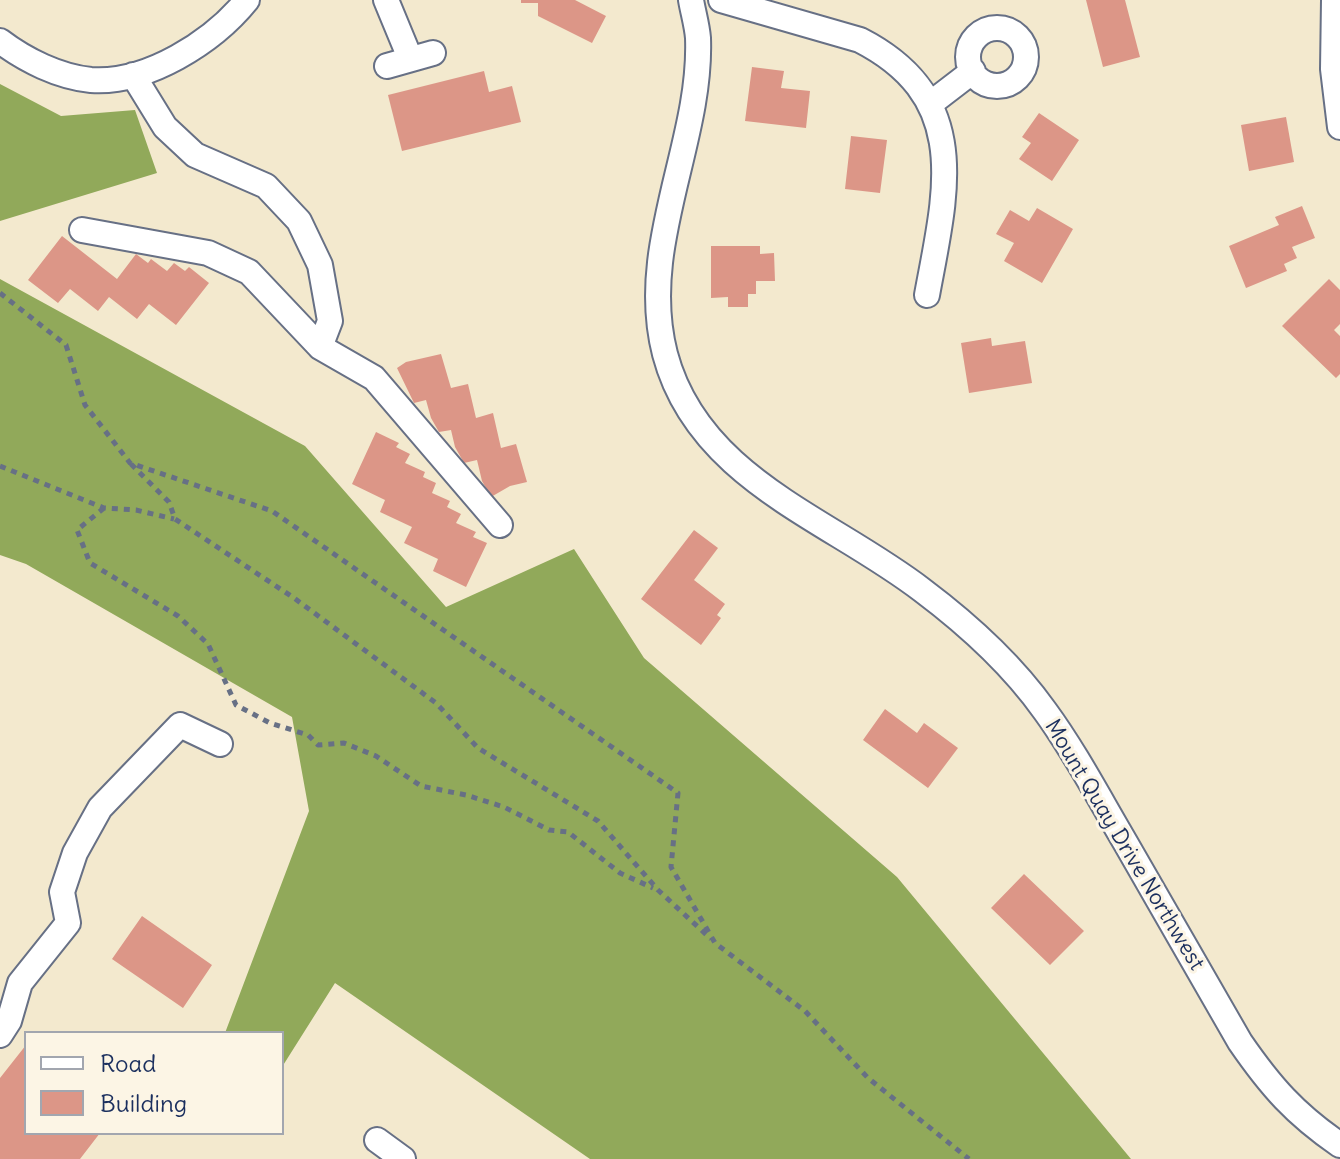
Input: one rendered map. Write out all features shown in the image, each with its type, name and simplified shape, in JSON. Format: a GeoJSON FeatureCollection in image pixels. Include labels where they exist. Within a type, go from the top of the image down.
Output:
{"type":"FeatureCollection","features":[{"type":"Feature","properties":{"kind":"street"},"geometry":{"type":"LineString","coordinates":[[0,41],[37,64],[72,77],[94,80],[133,75],[187,53],[214,34],[247,0]]}},
{"type":"Feature","properties":{"kind":"street"},"geometry":{"type":"LineString","coordinates":[[386,0],[422,56],[387,66]]}},
{"type":"Feature","properties":{"kind":"street","name":"Mount Quay Drive Northwest"},"geometry":{"type":"LineString","coordinates":[[691,0],[698,37],[696,70],[660,260],[657,291],[665,355],[674,381],[688,406],[724,455],[750,478],[922,589],[1005,664],[1044,709],[1084,772],[1240,1042],[1267,1081],[1294,1110],[1340,1145]]}},
{"type":"Feature","properties":{"kind":"street"},"geometry":{"type":"LineString","coordinates":[[721,0],[860,40],[882,51],[919,84],[930,104],[945,149],[940,223],[927,295]]}},
{"type":"Feature","properties":{"kind":"street"},"geometry":{"type":"LineString","coordinates":[[1334,0],[1333,69],[1340,127]]}},
{"type":"Feature","properties":{"kind":"street"},"geometry":{"type":"LineString","coordinates":[[930,104],[973,71]]}},
{"type":"Feature","properties":{"kind":"street"},"geometry":{"type":"LineString","coordinates":[[133,75],[165,127],[195,155],[266,186],[299,221],[320,265],[330,321],[320,347]]}},
{"type":"Feature","properties":{"kind":"street"},"geometry":{"type":"LineString","coordinates":[[82,230],[208,253],[249,272],[320,347],[374,378],[500,525]]}},
{"type":"Feature","properties":{"kind":"street"},"geometry":{"type":"LineString","coordinates":[[0,1035],[9,1021],[10,978],[68,923],[62,892],[75,853],[100,808],[180,725],[220,744]]}},
{"type":"Feature","properties":{"kind":"street"},"geometry":{"type":"LineString","coordinates":[[377,1140],[403,1159]]}},
{"type":"Feature","properties":{"kind":"path"},"geometry":{"type":"LineString","coordinates":[[0,293],[66,345],[85,405],[130,463],[169,502],[175,519]]}},
{"type":"Feature","properties":{"kind":"path"},"geometry":{"type":"LineString","coordinates":[[130,463],[272,511],[678,793],[671,867],[715,943]]}},
{"type":"Feature","properties":{"kind":"path"},"geometry":{"type":"LineString","coordinates":[[0,466],[104,508],[136,510],[175,519],[294,598],[436,703],[478,748],[598,821],[658,890],[715,943],[805,1011],[868,1078],[969,1159]]}},
{"type":"Feature","properties":{"kind":"path"},"geometry":{"type":"LineString","coordinates":[[104,508],[77,530],[90,563],[178,616],[208,644],[236,705],[270,723],[308,735],[318,745],[344,743],[376,756],[421,786],[491,803],[549,830],[568,832],[620,873],[658,890]]}},
{"type":"Feature","properties":{"kind":"green space"},"geometry":{"type":"Polygon","coordinates":[[[0,84],[61,116],[135,110],[157,173],[0,221],[0,84]]]}},
{"type":"Feature","properties":{"kind":"green space"},"geometry":{"type":"Polygon","coordinates":[[[0,279],[305,446],[446,607],[574,549],[644,658],[897,877],[1131,1159],[590,1159],[335,983],[284,1064],[284,1031],[226,1031],[309,811],[292,717],[26,564],[0,555],[0,279]]]}},
{"type":"Feature","properties":{"kind":"building"},"geometry":{"type":"Polygon","coordinates":[[[521,0],[575,0],[606,16],[592,43],[538,16],[538,3],[521,3],[521,0]]]}},
{"type":"Feature","properties":{"kind":"building"},"geometry":{"type":"Polygon","coordinates":[[[1086,0],[1125,0],[1140,57],[1103,67],[1086,0]]]}},
{"type":"Feature","properties":{"kind":"building"},"geometry":{"type":"Polygon","coordinates":[[[752,67],[784,71],[781,88],[810,91],[806,128],[745,121],[752,67]]]}},
{"type":"Feature","properties":{"kind":"building"},"geometry":{"type":"Polygon","coordinates":[[[484,71],[489,92],[512,86],[521,122],[402,151],[388,95],[484,71]]]}},
{"type":"Feature","properties":{"kind":"building"},"geometry":{"type":"Polygon","coordinates":[[[1039,113],[1079,140],[1052,181],[1019,159],[1031,143],[1022,137],[1039,113]]]}},
{"type":"Feature","properties":{"kind":"building"},"geometry":{"type":"Polygon","coordinates":[[[1286,117],[1294,162],[1249,171],[1241,125],[1286,117]]]}},
{"type":"Feature","properties":{"kind":"building"},"geometry":{"type":"Polygon","coordinates":[[[851,136],[887,140],[880,193],[845,189],[851,136]]]}},
{"type":"Feature","properties":{"kind":"building"},"geometry":{"type":"Polygon","coordinates":[[[1302,206],[1315,238],[1292,247],[1297,258],[1284,264],[1287,271],[1246,288],[1229,246],[1279,225],[1275,217],[1302,206]]]}},
{"type":"Feature","properties":{"kind":"building"},"geometry":{"type":"Polygon","coordinates":[[[1037,208],[1073,229],[1042,283],[1004,261],[1014,243],[996,234],[1010,210],[1029,221],[1037,208]]]}},
{"type":"Feature","properties":{"kind":"building"},"geometry":{"type":"Polygon","coordinates":[[[62,236],[117,279],[136,254],[148,263],[151,259],[167,271],[174,263],[185,271],[189,267],[209,283],[176,325],[149,304],[137,319],[109,297],[98,311],[70,289],[58,303],[28,280],[62,236]]]}},
{"type":"Feature","properties":{"kind":"building"},"geometry":{"type":"Polygon","coordinates":[[[711,246],[760,246],[760,254],[774,253],[775,281],[756,281],[756,294],[748,294],[748,307],[728,307],[728,297],[711,298],[711,246]]]}},
{"type":"Feature","properties":{"kind":"building"},"geometry":{"type":"Polygon","coordinates":[[[1329,279],[1340,290],[1340,324],[1334,330],[1340,336],[1340,374],[1336,378],[1282,326],[1329,279]]]}},
{"type":"Feature","properties":{"kind":"building"},"geometry":{"type":"Polygon","coordinates":[[[991,338],[992,346],[1025,341],[1032,383],[969,393],[961,343],[991,338]]]}},
{"type":"Feature","properties":{"kind":"building"},"geometry":{"type":"Polygon","coordinates":[[[441,354],[451,388],[468,384],[476,418],[493,413],[501,448],[516,444],[527,482],[510,486],[491,497],[482,481],[477,460],[464,463],[455,447],[451,430],[439,432],[426,400],[414,403],[397,368],[406,362],[441,354]]]}},
{"type":"Feature","properties":{"kind":"building"},"geometry":{"type":"Polygon","coordinates":[[[376,432],[399,443],[396,447],[410,454],[405,463],[425,472],[423,477],[436,483],[432,493],[450,501],[447,507],[461,514],[456,523],[476,532],[473,537],[487,543],[466,587],[433,571],[438,559],[404,543],[412,527],[380,512],[385,500],[352,484],[376,432]]]}},
{"type":"Feature","properties":{"kind":"building"},"geometry":{"type":"Polygon","coordinates":[[[694,530],[718,548],[694,580],[725,604],[717,615],[721,618],[701,645],[641,599],[694,530]]]}},
{"type":"Feature","properties":{"kind":"building"},"geometry":{"type":"Polygon","coordinates":[[[885,709],[917,733],[924,723],[958,748],[928,788],[863,740],[885,709]]]}},
{"type":"Feature","properties":{"kind":"building"},"geometry":{"type":"Polygon","coordinates":[[[1024,874],[1084,931],[1050,965],[991,908],[1024,874]]]}},
{"type":"Feature","properties":{"kind":"building"},"geometry":{"type":"Polygon","coordinates":[[[142,916],[212,965],[183,1008],[112,959],[142,916]]]}},
{"type":"Feature","properties":{"kind":"building"},"geometry":{"type":"Polygon","coordinates":[[[24,1048],[24,1135],[98,1135],[80,1159],[0,1159],[0,1078],[24,1048]]]}}]}
